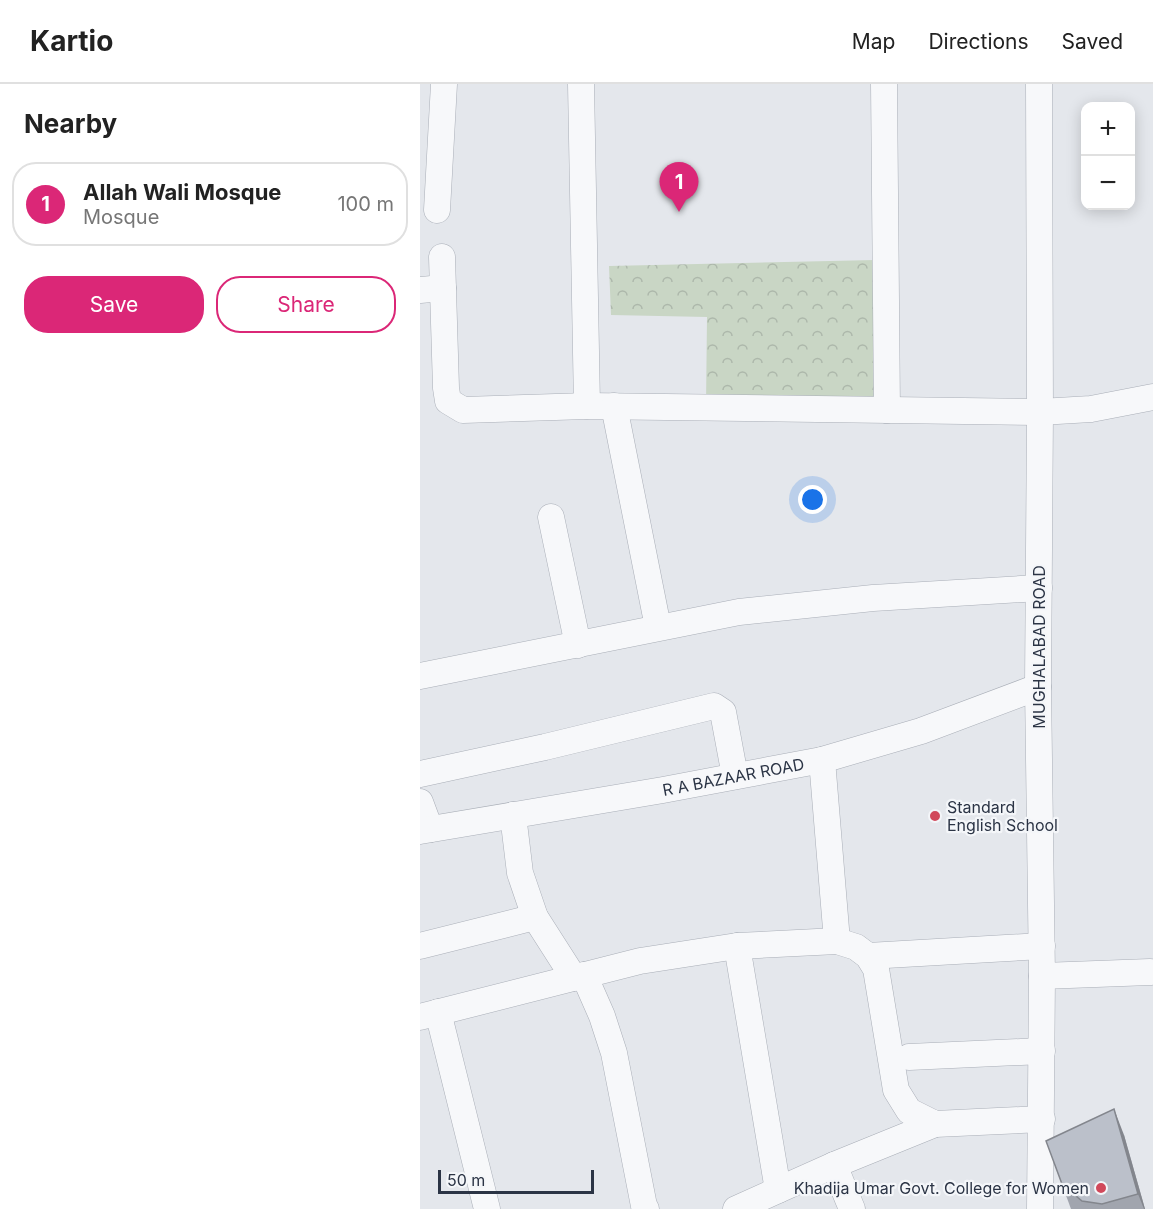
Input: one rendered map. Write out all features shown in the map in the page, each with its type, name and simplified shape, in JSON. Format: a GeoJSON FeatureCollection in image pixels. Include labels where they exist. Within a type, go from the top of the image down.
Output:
{"type":"FeatureCollection","features":[{"type":"Feature","properties":{"kind":"street"},"geometry":{"type":"LineString","coordinates":[[436,210],[444,84]]}},
{"type":"Feature","properties":{"kind":"street"},"geometry":{"type":"LineString","coordinates":[[581,84],[587,406]]}},
{"type":"Feature","properties":{"kind":"street"},"geometry":{"type":"LineString","coordinates":[[884,84],[887,410]]}},
{"type":"Feature","properties":{"kind":"street","name":"MUGHALABAD ROAD"},"geometry":{"type":"LineString","coordinates":[[1040,84],[1038,687],[1042,946],[1040,1209]]}},
{"type":"Feature","properties":{"kind":"street"},"geometry":{"type":"LineString","coordinates":[[442,257],[431,289],[448,401],[462,410],[614,406],[1040,412],[1091,409],[1153,397]]}},
{"type":"Feature","properties":{"kind":"street"},"geometry":{"type":"LineString","coordinates":[[614,406],[658,627]]}},
{"type":"Feature","properties":{"kind":"street"},"geometry":{"type":"LineString","coordinates":[[551,518],[578,645]]}},
{"type":"Feature","properties":{"kind":"street"},"geometry":{"type":"LineString","coordinates":[[420,676],[739,612],[873,598],[1039,588]]}},
{"type":"Feature","properties":{"kind":"street","name":"R A BAZAAR ROAD"},"geometry":{"type":"LineString","coordinates":[[425,830],[822,760],[921,731],[1038,687]]}},
{"type":"Feature","properties":{"kind":"street"},"geometry":{"type":"LineString","coordinates":[[420,774],[545,747],[714,706],[723,712],[735,776]]}},
{"type":"Feature","properties":{"kind":"street"},"geometry":{"type":"LineString","coordinates":[[822,760],[837,941]]}},
{"type":"Feature","properties":{"kind":"street"},"geometry":{"type":"LineString","coordinates":[[420,802],[425,830]]}},
{"type":"Feature","properties":{"kind":"street"},"geometry":{"type":"LineString","coordinates":[[513,815],[520,873],[535,917],[579,976],[602,1016],[614,1053],[646,1209]]}},
{"type":"Feature","properties":{"kind":"street"},"geometry":{"type":"LineString","coordinates":[[420,946],[535,917]]}},
{"type":"Feature","properties":{"kind":"street"},"geometry":{"type":"LineString","coordinates":[[487,1209],[429,1014],[640,961],[737,946],[837,941],[856,947],[868,956],[876,969],[896,1090],[909,1111],[935,1124]]}},
{"type":"Feature","properties":{"kind":"street"},"geometry":{"type":"LineString","coordinates":[[737,946],[778,1190]]}},
{"type":"Feature","properties":{"kind":"street"},"geometry":{"type":"LineString","coordinates":[[868,956],[1042,946]]}},
{"type":"Feature","properties":{"kind":"street"},"geometry":{"type":"LineString","coordinates":[[1042,976],[1150,972]]}},
{"type":"Feature","properties":{"kind":"street"},"geometry":{"type":"LineString","coordinates":[[909,1058],[1042,1051]]}},
{"type":"Feature","properties":{"kind":"street"},"geometry":{"type":"LineString","coordinates":[[736,1209],[834,1165],[935,1124],[1042,1119]]}},
{"type":"Feature","properties":{"kind":"street"},"geometry":{"type":"LineString","coordinates":[[834,1165],[852,1209]]}},
{"type":"Feature","properties":{"kind":"green space"},"geometry":{"type":"Polygon","coordinates":[[[875,260],[879,406],[706,405],[707,317],[611,315],[609,266],[875,260]]]}},
{"type":"Feature","properties":{"kind":"building","name":"Khadija Umar Govt. College for Women"},"geometry":{"type":"Polygon","coordinates":[[[1114,1109],[1138,1194],[1102,1204],[1082,1201],[1062,1184],[1046,1141],[1114,1109]]]}},
{"type":"Feature","properties":{"kind":"place","name":"Allah Wali Mosque"},"geometry":{"type":"Point","coordinates":[679,212]}},
{"type":"Feature","properties":{"kind":"place","name":"Standard English School"},"geometry":{"type":"Point","coordinates":[935,816]}},
{"type":"Feature","properties":{"kind":"place","name":"Khadija Umar Govt. College for Women"},"geometry":{"type":"Point","coordinates":[1101,1188]}}]}
